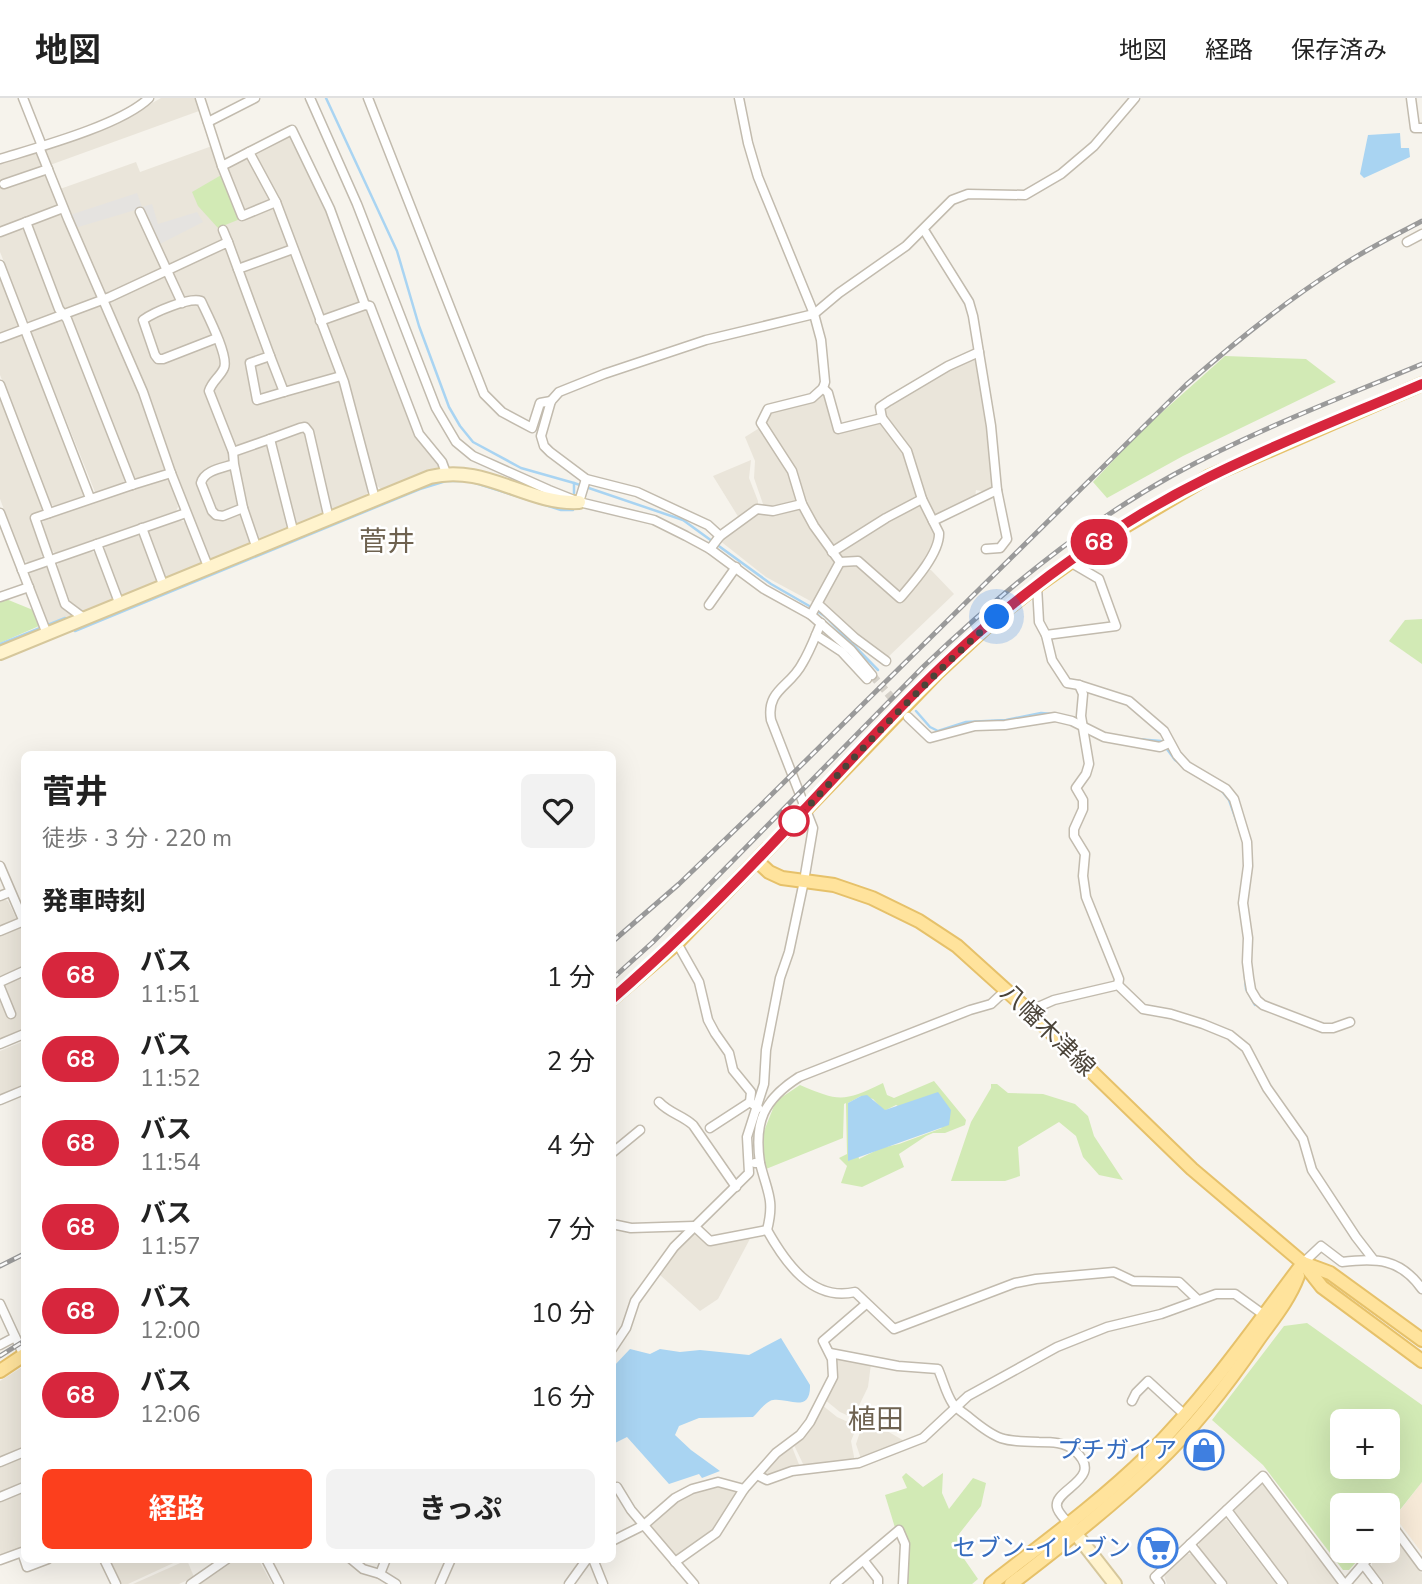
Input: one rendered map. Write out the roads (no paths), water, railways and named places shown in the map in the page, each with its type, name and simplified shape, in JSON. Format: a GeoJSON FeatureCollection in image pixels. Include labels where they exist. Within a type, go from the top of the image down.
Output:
{"type":"FeatureCollection","features":[{"type":"Feature","properties":{"kind":"main road"},"geometry":{"type":"LineString","coordinates":[[616,996],[677,943],[846,764],[966,644],[1037,586],[1171,497],[1210,476],[1422,384]]}},
{"type":"Feature","properties":{"kind":"main road","name":"八幡木津線"},"geometry":{"type":"LineString","coordinates":[[757,861],[769,873],[834,885],[872,898],[919,921],[957,946],[1029,1011],[1192,1169],[1303,1263]]}},
{"type":"Feature","properties":{"kind":"main road"},"geometry":{"type":"LineString","coordinates":[[1011,1584],[1073,1529],[1185,1415],[1303,1263]]}},
{"type":"Feature","properties":{"kind":"main road"},"geometry":{"type":"LineString","coordinates":[[1303,1263],[1330,1273],[1422,1340]]}},
{"type":"Feature","properties":{"kind":"main road"},"geometry":{"type":"LineString","coordinates":[[1303,1263],[1322,1287],[1422,1361]]}},
{"type":"Feature","properties":{"kind":"main road"},"geometry":{"type":"LineString","coordinates":[[991,1584],[1073,1529],[1156,1464],[1218,1395],[1292,1291],[1303,1263]]}},
{"type":"Feature","properties":{"kind":"main road"},"geometry":{"type":"LineString","coordinates":[[0,1371],[21,1357]]}},
{"type":"Feature","properties":{"kind":"street"},"geometry":{"type":"LineString","coordinates":[[23,98],[63,208],[143,392],[209,569]]}},
{"type":"Feature","properties":{"kind":"street"},"geometry":{"type":"LineString","coordinates":[[0,159],[118,118],[149,98]]}},
{"type":"Feature","properties":{"kind":"street"},"geometry":{"type":"LineString","coordinates":[[200,98],[242,216],[276,202]]}},
{"type":"Feature","properties":{"kind":"street"},"geometry":{"type":"LineString","coordinates":[[208,122],[256,98]]}},
{"type":"Feature","properties":{"kind":"street"},"geometry":{"type":"LineString","coordinates":[[310,98],[358,204],[445,426],[456,442],[473,456],[580,498],[653,520],[711,548],[764,589],[815,610],[886,661]]}},
{"type":"Feature","properties":{"kind":"street"},"geometry":{"type":"LineString","coordinates":[[368,98],[484,394],[502,412],[532,428],[540,402],[551,401]]}},
{"type":"Feature","properties":{"kind":"street"},"geometry":{"type":"LineString","coordinates":[[739,98],[758,177],[814,314],[821,340],[825,382],[823,388],[812,398],[768,409],[761,422],[792,471],[802,504],[840,562]]}},
{"type":"Feature","properties":{"kind":"street"},"geometry":{"type":"LineString","coordinates":[[719,537],[708,525],[648,497],[585,481],[544,446],[541,436],[551,401],[559,392],[653,357],[729,334],[814,314],[906,246],[945,206],[959,196],[1025,195],[1046,183],[1094,146],[1135,98]]}},
{"type":"Feature","properties":{"kind":"street"},"geometry":{"type":"LineString","coordinates":[[1411,98],[1415,128],[1422,128]]}},
{"type":"Feature","properties":{"kind":"street"},"geometry":{"type":"LineString","coordinates":[[222,166],[292,130],[330,209],[365,304],[370,306],[419,434],[442,462],[446,473]]}},
{"type":"Feature","properties":{"kind":"street"},"geometry":{"type":"LineString","coordinates":[[249,152],[276,202],[341,376],[375,499]]}},
{"type":"Feature","properties":{"kind":"street"},"geometry":{"type":"LineString","coordinates":[[4,184],[48,169]]}},
{"type":"Feature","properties":{"kind":"street"},"geometry":{"type":"LineString","coordinates":[[0,233],[63,208]]}},
{"type":"Feature","properties":{"kind":"street"},"geometry":{"type":"LineString","coordinates":[[140,212],[182,303]]}},
{"type":"Feature","properties":{"kind":"street"},"geometry":{"type":"LineString","coordinates":[[26,222],[132,485]]}},
{"type":"Feature","properties":{"kind":"street"},"geometry":{"type":"LineString","coordinates":[[223,230],[284,392]]}},
{"type":"Feature","properties":{"kind":"street"},"geometry":{"type":"LineString","coordinates":[[924,230],[969,302],[979,352],[991,426],[997,490],[1007,539],[1000,548],[986,550]]}},
{"type":"Feature","properties":{"kind":"street"},"geometry":{"type":"LineString","coordinates":[[1407,242],[1422,234]]}},
{"type":"Feature","properties":{"kind":"street"},"geometry":{"type":"LineString","coordinates":[[0,338],[103,299],[228,242]]}},
{"type":"Feature","properties":{"kind":"street"},"geometry":{"type":"LineString","coordinates":[[238,269],[293,249]]}},
{"type":"Feature","properties":{"kind":"street"},"geometry":{"type":"LineString","coordinates":[[0,265],[90,498]]}},
{"type":"Feature","properties":{"kind":"street"},"geometry":{"type":"LineString","coordinates":[[217,338],[158,359],[143,320],[182,303],[201,300],[217,338],[225,363],[209,391],[233,452],[243,508],[257,549]]}},
{"type":"Feature","properties":{"kind":"street"},"geometry":{"type":"LineString","coordinates":[[320,321],[365,304]]}},
{"type":"Feature","properties":{"kind":"street"},"geometry":{"type":"LineString","coordinates":[[840,562],[858,561],[900,598],[928,564],[939,539],[922,499],[907,451],[882,418],[880,407],[948,366],[979,352]]}},
{"type":"Feature","properties":{"kind":"street"},"geometry":{"type":"LineString","coordinates":[[270,356],[250,363],[257,400],[341,376]]}},
{"type":"Feature","properties":{"kind":"street"},"geometry":{"type":"LineString","coordinates":[[0,385],[49,513]]}},
{"type":"Feature","properties":{"kind":"street"},"geometry":{"type":"LineString","coordinates":[[823,388],[828,394],[838,429],[882,418]]}},
{"type":"Feature","properties":{"kind":"street"},"geometry":{"type":"LineString","coordinates":[[233,452],[305,427],[309,432],[329,519]]}},
{"type":"Feature","properties":{"kind":"street"},"geometry":{"type":"LineString","coordinates":[[270,439],[294,534]]}},
{"type":"Feature","properties":{"kind":"street"},"geometry":{"type":"LineString","coordinates":[[234,464],[206,474],[201,483],[216,515],[223,516],[243,508]]}},
{"type":"Feature","properties":{"kind":"street"},"geometry":{"type":"LineString","coordinates":[[85,619],[65,604],[35,518],[171,473]]}},
{"type":"Feature","properties":{"kind":"street"},"geometry":{"type":"LineString","coordinates":[[0,653],[430,477],[446,473],[469,474],[556,500],[580,498]]}},
{"type":"Feature","properties":{"kind":"street"},"geometry":{"type":"LineString","coordinates":[[580,498],[585,481]]}},
{"type":"Feature","properties":{"kind":"street"},"geometry":{"type":"LineString","coordinates":[[933,521],[997,490]]}},
{"type":"Feature","properties":{"kind":"street"},"geometry":{"type":"LineString","coordinates":[[832,552],[922,499]]}},
{"type":"Feature","properties":{"kind":"street"},"geometry":{"type":"LineString","coordinates":[[711,548],[719,537],[757,509],[780,510],[802,504]]}},
{"type":"Feature","properties":{"kind":"street"},"geometry":{"type":"LineString","coordinates":[[0,513],[2,526],[47,633]]}},
{"type":"Feature","properties":{"kind":"street"},"geometry":{"type":"LineString","coordinates":[[22,570],[186,513]]}},
{"type":"Feature","properties":{"kind":"street"},"geometry":{"type":"LineString","coordinates":[[142,528],[164,587]]}},
{"type":"Feature","properties":{"kind":"street"},"geometry":{"type":"LineString","coordinates":[[97,544],[120,605]]}},
{"type":"Feature","properties":{"kind":"street"},"geometry":{"type":"LineString","coordinates":[[815,610],[840,562]]}},
{"type":"Feature","properties":{"kind":"street"},"geometry":{"type":"LineString","coordinates":[[1046,635],[1116,626],[1099,579],[1070,562]]}},
{"type":"Feature","properties":{"kind":"street"},"geometry":{"type":"LineString","coordinates":[[709,605],[736,567]]}},
{"type":"Feature","properties":{"kind":"street"},"geometry":{"type":"LineString","coordinates":[[1037,586],[1039,622],[1046,635],[1052,660],[1067,683],[1129,701],[1160,726],[1187,766],[1226,789],[1234,799],[1247,842],[1244,921],[1248,937],[1249,978],[1257,1000],[1263,1005],[1323,1028],[1333,1028],[1350,1022]]}},
{"type":"Feature","properties":{"kind":"street"},"geometry":{"type":"LineString","coordinates":[[0,597],[29,587]]}},
{"type":"Feature","properties":{"kind":"street"},"geometry":{"type":"LineString","coordinates":[[815,610],[821,623],[851,650],[869,677],[842,652],[816,635]]}},
{"type":"Feature","properties":{"kind":"street"},"geometry":{"type":"LineString","coordinates":[[616,1341],[635,1301],[674,1247],[749,1173],[747,1137],[754,1105],[764,1084],[766,1050],[780,978],[789,952],[813,828],[771,720],[769,706],[776,693],[802,666],[821,623]]}},
{"type":"Feature","properties":{"kind":"street"},"geometry":{"type":"LineString","coordinates":[[1079,685],[1083,694],[1081,716],[1089,764],[1086,774],[1076,788],[1083,800],[1083,809],[1074,828],[1074,836],[1086,854],[1083,876],[1088,907],[1119,979],[1118,985]]}},
{"type":"Feature","properties":{"kind":"street"},"geometry":{"type":"LineString","coordinates":[[908,717],[930,738],[975,726],[1005,725],[1055,717],[1072,721],[1104,737],[1160,747],[1169,743]]}},
{"type":"Feature","properties":{"kind":"street"},"geometry":{"type":"LineString","coordinates":[[0,866],[21,916]]}},
{"type":"Feature","properties":{"kind":"street"},"geometry":{"type":"LineString","coordinates":[[0,896],[10,892]]}},
{"type":"Feature","properties":{"kind":"street"},"geometry":{"type":"LineString","coordinates":[[0,931],[21,923]]}},
{"type":"Feature","properties":{"kind":"street"},"geometry":{"type":"LineString","coordinates":[[677,943],[699,982],[712,1026],[729,1053],[733,1070],[751,1092],[754,1105]]}},
{"type":"Feature","properties":{"kind":"street"},"geometry":{"type":"LineString","coordinates":[[11,1014],[0,984],[21,973]]}},
{"type":"Feature","properties":{"kind":"street"},"geometry":{"type":"LineString","coordinates":[[1029,1011],[1054,1000],[1118,985]]}},
{"type":"Feature","properties":{"kind":"street"},"geometry":{"type":"LineString","coordinates":[[1118,985],[1143,1009],[1171,1014],[1212,1028],[1230,1035],[1247,1048],[1267,1088],[1303,1139],[1312,1170],[1373,1259]]}},
{"type":"Feature","properties":{"kind":"street"},"geometry":{"type":"LineString","coordinates":[[1006,990],[991,1004],[799,1077],[772,1099],[756,1138],[772,1209],[767,1230],[788,1263],[805,1281],[825,1292],[855,1292],[894,1329],[1015,1283],[1036,1279],[1114,1272],[1133,1281],[1179,1282],[1198,1300]]}},
{"type":"Feature","properties":{"kind":"street"},"geometry":{"type":"LineString","coordinates":[[0,1044],[21,1035]]}},
{"type":"Feature","properties":{"kind":"street"},"geometry":{"type":"LineString","coordinates":[[0,1100],[21,1091]]}},
{"type":"Feature","properties":{"kind":"street"},"geometry":{"type":"LineString","coordinates":[[659,1102],[668,1111],[687,1119],[693,1125],[736,1187]]}},
{"type":"Feature","properties":{"kind":"street"},"geometry":{"type":"LineString","coordinates":[[710,1128],[754,1105]]}},
{"type":"Feature","properties":{"kind":"street"},"geometry":{"type":"LineString","coordinates":[[616,1150],[640,1130]]}},
{"type":"Feature","properties":{"kind":"street"},"geometry":{"type":"LineString","coordinates":[[749,1163],[760,1163]]}},
{"type":"Feature","properties":{"kind":"street"},"geometry":{"type":"LineString","coordinates":[[616,1225],[631,1228],[694,1226],[710,1241],[767,1230]]}},
{"type":"Feature","properties":{"kind":"street"},"geometry":{"type":"LineString","coordinates":[[1303,1263],[1321,1246],[1342,1262],[1373,1259],[1387,1261],[1414,1278],[1422,1289]]}},
{"type":"Feature","properties":{"kind":"street"},"geometry":{"type":"LineString","coordinates":[[757,1475],[767,1480],[792,1471],[859,1463],[923,1438],[956,1406],[988,1384],[1057,1347],[1107,1327],[1161,1314],[1216,1294],[1235,1294],[1264,1315]]}},
{"type":"Feature","properties":{"kind":"street"},"geometry":{"type":"LineString","coordinates":[[0,1304],[21,1349]]}},
{"type":"Feature","properties":{"kind":"street"},"geometry":{"type":"LineString","coordinates":[[675,1562],[716,1533],[744,1489],[810,1422],[833,1377],[830,1353],[823,1341],[866,1304]]}},
{"type":"Feature","properties":{"kind":"street"},"geometry":{"type":"LineString","coordinates":[[0,1345],[15,1337]]}},
{"type":"Feature","properties":{"kind":"street"},"geometry":{"type":"LineString","coordinates":[[830,1353],[898,1366],[938,1369],[956,1406],[990,1435],[1000,1439],[1054,1442],[1068,1446],[1076,1452],[1083,1466],[1082,1475],[1078,1484],[1060,1495],[1056,1505],[1115,1584]]}},
{"type":"Feature","properties":{"kind":"street"},"geometry":{"type":"LineString","coordinates":[[1132,1402],[1136,1393],[1148,1381],[1185,1415]]}},
{"type":"Feature","properties":{"kind":"street"},"geometry":{"type":"LineString","coordinates":[[0,1462],[21,1453]]}},
{"type":"Feature","properties":{"kind":"street"},"geometry":{"type":"LineString","coordinates":[[1160,1584],[1155,1577],[1263,1476],[1345,1584],[1363,1564],[1378,1584]]}},
{"type":"Feature","properties":{"kind":"street"},"geometry":{"type":"LineString","coordinates":[[616,1539],[645,1525],[676,1498],[692,1489],[718,1482],[744,1489]]}},
{"type":"Feature","properties":{"kind":"street"},"geometry":{"type":"LineString","coordinates":[[617,1487],[631,1510],[694,1584]]}},
{"type":"Feature","properties":{"kind":"street"},"geometry":{"type":"LineString","coordinates":[[0,1497],[21,1488]]}},
{"type":"Feature","properties":{"kind":"street"},"geometry":{"type":"LineString","coordinates":[[1227,1510],[1283,1584]]}},
{"type":"Feature","properties":{"kind":"street"},"geometry":{"type":"LineString","coordinates":[[835,1584],[899,1530],[905,1544],[903,1584]]}},
{"type":"Feature","properties":{"kind":"street"},"geometry":{"type":"LineString","coordinates":[[1400,1536],[1422,1566]]}},
{"type":"Feature","properties":{"kind":"street"},"geometry":{"type":"LineString","coordinates":[[1191,1544],[1222,1584]]}},
{"type":"Feature","properties":{"kind":"street"},"geometry":{"type":"LineString","coordinates":[[0,1560],[21,1552]]}},
{"type":"Feature","properties":{"kind":"street"},"geometry":{"type":"LineString","coordinates":[[864,1560],[878,1579],[878,1584]]}},
{"type":"Feature","properties":{"kind":"street"},"geometry":{"type":"LineString","coordinates":[[106,1563],[116,1584]]}},
{"type":"Feature","properties":{"kind":"street"},"geometry":{"type":"LineString","coordinates":[[191,1584],[222,1563]]}},
{"type":"Feature","properties":{"kind":"street"},"geometry":{"type":"LineString","coordinates":[[268,1563],[279,1584]]}},
{"type":"Feature","properties":{"kind":"street"},"geometry":{"type":"LineString","coordinates":[[356,1563],[396,1584]]}},
{"type":"Feature","properties":{"kind":"street"},"geometry":{"type":"LineString","coordinates":[[380,1574],[384,1563]]}},
{"type":"Feature","properties":{"kind":"street"},"geometry":{"type":"LineString","coordinates":[[440,1584],[449,1563]]}},
{"type":"Feature","properties":{"kind":"street"},"geometry":{"type":"LineString","coordinates":[[569,1584],[584,1563]]}},
{"type":"Feature","properties":{"kind":"street"},"geometry":{"type":"LineString","coordinates":[[595,1563],[603,1584]]}},
{"type":"Feature","properties":{"kind":"water"},"geometry":{"type":"Polygon","coordinates":[[[1400,133],[1401,148],[1409,148],[1410,157],[1364,178],[1360,174],[1368,135],[1400,133]]]}},
{"type":"Feature","properties":{"kind":"water"},"geometry":{"type":"Polygon","coordinates":[[[938,1092],[951,1110],[949,1125],[848,1161],[848,1103],[867,1095],[885,1110],[938,1092]]]}},
{"type":"Feature","properties":{"kind":"water"},"geometry":{"type":"Polygon","coordinates":[[[781,1338],[810,1385],[809,1394],[806,1400],[801,1402],[770,1401],[753,1417],[699,1418],[679,1426],[675,1435],[720,1471],[702,1478],[699,1474],[669,1484],[627,1437],[616,1442],[616,1364],[630,1349],[650,1354],[660,1349],[749,1355],[781,1338]]]}},
{"type":"Feature","properties":{"kind":"waterway"},"geometry":{"type":"LineString","coordinates":[[326,98],[397,251],[419,326],[449,407],[473,442],[521,468],[683,520],[771,584],[811,607]]}},
{"type":"Feature","properties":{"kind":"waterway"},"geometry":{"type":"LineString","coordinates":[[73,628],[75,631],[420,489],[446,481],[463,481]]}},
{"type":"Feature","properties":{"kind":"waterway"},"geometry":{"type":"LineString","coordinates":[[472,482],[561,510],[573,510]]}},
{"type":"Feature","properties":{"kind":"waterway"},"geometry":{"type":"LineString","coordinates":[[574,483],[574,493]]}},
{"type":"Feature","properties":{"kind":"waterway"},"geometry":{"type":"LineString","coordinates":[[817,611],[878,670]]}},
{"type":"Feature","properties":{"kind":"waterway"},"geometry":{"type":"LineString","coordinates":[[0,644],[65,618],[67,620]]}},
{"type":"Feature","properties":{"kind":"waterway"},"geometry":{"type":"LineString","coordinates":[[916,711],[930,727],[938,731],[966,722],[1053,714]]}},
{"type":"Feature","properties":{"kind":"waterway"},"geometry":{"type":"LineString","coordinates":[[1136,739],[1161,741],[1181,764]]}},
{"type":"Feature","properties":{"kind":"waterway"},"geometry":{"type":"LineString","coordinates":[[1197,776],[1216,787]]}},
{"type":"Feature","properties":{"kind":"waterway"},"geometry":{"type":"LineString","coordinates":[[1221,790],[1229,800],[1239,828]]}},
{"type":"Feature","properties":{"kind":"waterway"},"geometry":{"type":"LineString","coordinates":[[1241,914],[1243,928]]}},
{"type":"Feature","properties":{"kind":"waterway"},"geometry":{"type":"LineString","coordinates":[[1244,962],[1246,989],[1255,1005]]}},
{"type":"Feature","properties":{"kind":"tunnel"},"geometry":{"type":"LineString","coordinates":[[872,675],[904,712]]}},
{"type":"Feature","properties":{"kind":"railway"},"geometry":{"type":"LineString","coordinates":[[616,939],[679,884],[764,802],[1186,385],[1241,338],[1318,281],[1422,221]]}},
{"type":"Feature","properties":{"kind":"railway"},"geometry":{"type":"LineString","coordinates":[[616,975],[653,942],[924,666],[1042,563],[1106,516],[1203,459],[1296,416],[1422,364]]}},
{"type":"Feature","properties":{"kind":"railway"},"geometry":{"type":"LineString","coordinates":[[0,1266],[21,1256]]}},
{"type":"Feature","properties":{"kind":"railway"},"geometry":{"type":"LineString","coordinates":[[0,1356],[21,1343]]}},
{"type":"Feature","properties":{"kind":"place","name":"プチガイア"},"geometry":{"type":"Point","coordinates":[1204,1450]}},
{"type":"Feature","properties":{"kind":"place","name":"セブン-イレブン"},"geometry":{"type":"Point","coordinates":[1158,1548]}},
{"type":"Feature","properties":{"kind":"district","name":"菅井"},"geometry":{"type":"Point","coordinates":[387,542]}},
{"type":"Feature","properties":{"kind":"district","name":"植田"},"geometry":{"type":"Point","coordinates":[876,1420]}}]}
